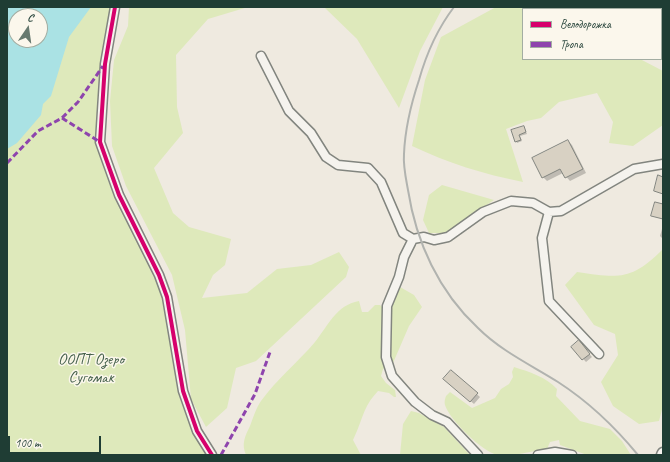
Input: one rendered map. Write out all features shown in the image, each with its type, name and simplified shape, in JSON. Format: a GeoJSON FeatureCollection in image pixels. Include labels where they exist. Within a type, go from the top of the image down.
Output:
{"type":"FeatureCollection","features":[{"type":"Feature","properties":{"kind":"street"},"geometry":{"type":"LineString","coordinates":[[115,7],[105,64],[100,142],[119,196],[159,275],[167,297],[185,398],[197,432],[212,455]]}},
{"type":"Feature","properties":{"kind":"street"},"geometry":{"type":"LineString","coordinates":[[261,56],[289,111],[311,133],[326,157],[338,165],[368,168],[381,182],[403,233],[413,238],[424,237],[434,240],[448,237],[482,212],[511,201],[533,203],[549,212],[561,211],[634,169],[663,164]]}},
{"type":"Feature","properties":{"kind":"street"},"geometry":{"type":"LineString","coordinates":[[549,212],[542,238],[548,301],[599,354]]}},
{"type":"Feature","properties":{"kind":"street"},"geometry":{"type":"LineString","coordinates":[[413,238],[404,257],[399,277],[387,306],[385,336],[386,357],[392,376],[416,402],[432,415],[447,422],[478,455]]}},
{"type":"Feature","properties":{"kind":"street"},"geometry":{"type":"LineString","coordinates":[[538,455],[555,452],[572,455]]}},
{"type":"Feature","properties":{"kind":"green space","name":"ООПТ Озеро Сугомак"},"geometry":{"type":"Polygon","coordinates":[[[7,7],[112,7],[97,143],[109,183],[153,272],[166,302],[180,398],[193,433],[207,455],[7,455],[7,7]]]}},
{"type":"Feature","properties":{"kind":"green space"},"geometry":{"type":"Polygon","coordinates":[[[129,7],[248,7],[208,19],[176,55],[177,107],[183,133],[154,168],[173,213],[189,227],[231,239],[225,265],[213,275],[202,298],[247,293],[277,269],[311,265],[339,252],[349,267],[346,277],[256,361],[236,368],[227,408],[206,427],[191,399],[185,330],[172,275],[126,186],[112,146],[110,101],[114,60],[128,26],[129,7]]]}},
{"type":"Feature","properties":{"kind":"green space"},"geometry":{"type":"Polygon","coordinates":[[[324,7],[443,7],[420,51],[399,108],[357,39],[324,7]]]}},
{"type":"Feature","properties":{"kind":"green space"},"geometry":{"type":"Polygon","coordinates":[[[496,7],[537,7],[538,8],[522,8],[522,60],[642,60],[663,71],[663,125],[633,146],[609,143],[613,122],[597,93],[559,102],[541,118],[527,121],[506,129],[523,182],[466,167],[439,158],[412,146],[425,80],[441,37],[496,7]]]}},
{"type":"Feature","properties":{"kind":"green space"},"geometry":{"type":"Polygon","coordinates":[[[663,7],[663,12],[662,8],[557,8],[663,7]]]}},
{"type":"Feature","properties":{"kind":"green space"},"geometry":{"type":"Polygon","coordinates":[[[442,185],[494,200],[445,233],[429,233],[423,220],[429,195],[442,185]]]}},
{"type":"Feature","properties":{"kind":"green space"},"geometry":{"type":"Polygon","coordinates":[[[663,249],[663,406],[659,421],[639,424],[613,406],[601,382],[618,355],[615,334],[594,325],[565,285],[577,272],[614,276],[633,272],[642,267],[663,249]]]}},
{"type":"Feature","properties":{"kind":"green space"},"geometry":{"type":"Polygon","coordinates":[[[400,287],[414,295],[422,307],[409,326],[393,363],[383,369],[381,376],[386,383],[395,390],[396,397],[389,393],[378,391],[363,414],[353,440],[361,455],[246,455],[244,440],[259,404],[274,385],[315,342],[333,317],[344,307],[359,301],[362,312],[368,312],[375,305],[380,305],[383,308],[383,315],[388,316],[393,296],[400,287]]]}},
{"type":"Feature","properties":{"kind":"green space"},"geometry":{"type":"Polygon","coordinates":[[[514,367],[532,373],[548,381],[557,389],[556,396],[580,421],[610,429],[622,441],[631,455],[587,455],[560,445],[559,440],[550,442],[547,449],[522,454],[498,455],[492,453],[476,442],[467,434],[448,411],[445,405],[446,396],[450,392],[472,408],[495,398],[501,389],[509,384],[513,377],[512,372],[514,367]]]}},
{"type":"Feature","properties":{"kind":"green space"},"geometry":{"type":"Polygon","coordinates":[[[411,411],[419,413],[444,427],[470,455],[400,455],[403,424],[411,411]]]}},
{"type":"Feature","properties":{"kind":"water"},"geometry":{"type":"Polygon","coordinates":[[[7,7],[91,7],[69,37],[51,96],[43,104],[41,115],[17,143],[7,149],[7,7]]]}},
{"type":"Feature","properties":{"kind":"building"},"geometry":{"type":"Polygon","coordinates":[[[524,126],[526,132],[519,135],[521,140],[515,142],[511,130],[524,126]]]}},
{"type":"Feature","properties":{"kind":"building"},"geometry":{"type":"Polygon","coordinates":[[[568,140],[583,169],[565,178],[560,169],[542,178],[532,158],[568,140]]]}},
{"type":"Feature","properties":{"kind":"building"},"geometry":{"type":"Polygon","coordinates":[[[658,175],[663,177],[663,194],[654,191],[658,175]]]}},
{"type":"Feature","properties":{"kind":"building"},"geometry":{"type":"Polygon","coordinates":[[[655,202],[663,204],[663,219],[651,216],[655,202]]]}},
{"type":"Feature","properties":{"kind":"building"},"geometry":{"type":"Polygon","coordinates":[[[579,340],[590,354],[582,360],[571,347],[579,340]]]}},
{"type":"Feature","properties":{"kind":"building"},"geometry":{"type":"Polygon","coordinates":[[[451,370],[478,393],[470,402],[443,379],[451,370]]]}},
{"type":"Feature","properties":{"kind":"railway"},"geometry":{"type":"LineString","coordinates":[[454,7],[433,42],[425,61],[411,107],[407,126],[404,168],[412,209],[423,247],[431,265],[452,299],[478,328],[506,351],[558,382],[580,398],[611,425],[638,455]]}},
{"type":"Feature","properties":{"kind":"marked path"},"geometry":{"type":"LineString","coordinates":[[7,163],[38,131],[62,118],[78,102],[103,66]]}},
{"type":"Feature","properties":{"kind":"marked path"},"geometry":{"type":"LineString","coordinates":[[62,118],[100,142]]}},
{"type":"Feature","properties":{"kind":"marked path"},"geometry":{"type":"LineString","coordinates":[[221,455],[255,394],[270,352]]}},
{"type":"Feature","properties":{"kind":"cycle path"},"geometry":{"type":"LineString","coordinates":[[115,7],[105,64],[100,142],[119,195],[159,275],[167,297],[183,391],[197,431],[212,455]]}}]}
